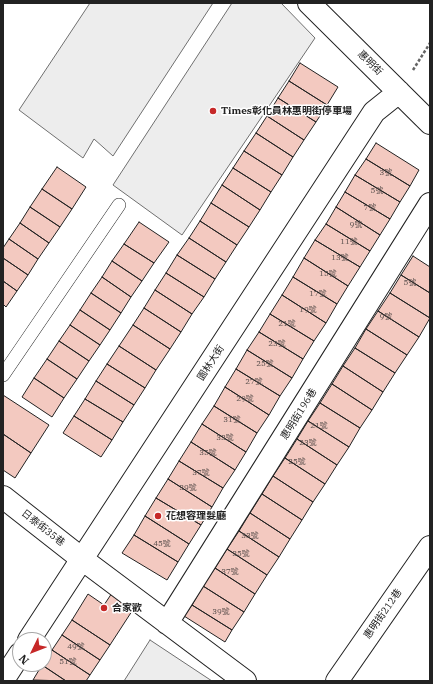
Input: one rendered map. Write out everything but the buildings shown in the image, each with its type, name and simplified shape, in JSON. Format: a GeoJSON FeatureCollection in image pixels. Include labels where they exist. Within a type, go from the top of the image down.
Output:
{"type":"FeatureCollection","features":[{"type":"Feature","properties":{"kind":"street","name":"惠明街"},"geometry":{"type":"LineString","coordinates":[[309,3],[430,123]]}},
{"type":"Feature","properties":{"kind":"street","name":"園林大街"},"geometry":{"type":"LineString","coordinates":[[34,632],[374,112],[399,92]]}},
{"type":"Feature","properties":{"kind":"street","name":"惠明街196巷"},"geometry":{"type":"LineString","coordinates":[[167,623],[430,204]]}},
{"type":"Feature","properties":{"kind":"street","name":"日泰街35巷"},"geometry":{"type":"LineString","coordinates":[[3,497],[82,559],[245,681]]}},
{"type":"Feature","properties":{"kind":"street","name":"惠明街212巷"},"geometry":{"type":"LineString","coordinates":[[337,681],[430,547]]}},
{"type":"Feature","properties":{"kind":"street"},"geometry":{"type":"LineString","coordinates":[[3,680],[12,666]]}},
{"type":"Feature","properties":{"kind":"lane"},"geometry":{"type":"LineString","coordinates":[[3,375],[119,205]]}},
{"type":"Feature","properties":{"kind":"path"},"geometry":{"type":"LineString","coordinates":[[399,92],[430,43]]}},
{"type":"Feature","properties":{"kind":"shaded area"},"geometry":{"type":"Polygon","coordinates":[[[90,3],[213,3],[113,156],[94,139],[83,158],[19,110],[90,3]]]}},
{"type":"Feature","properties":{"kind":"shaded area","name":"Times彰化員林惠明街停車場"},"geometry":{"type":"Polygon","coordinates":[[[232,3],[281,3],[315,38],[182,235],[113,185],[232,3]]]}},
{"type":"Feature","properties":{"kind":"shaded area"},"geometry":{"type":"Polygon","coordinates":[[[150,640],[212,681],[124,681],[150,640]]]}},
{"type":"Feature","properties":{"kind":"place","name":"Times彰化員林惠明街停車場"},"geometry":{"type":"Point","coordinates":[213,111]}},
{"type":"Feature","properties":{"kind":"place","name":"花想容理髮廳"},"geometry":{"type":"Point","coordinates":[158,516]}},
{"type":"Feature","properties":{"kind":"place","name":"合家歡"},"geometry":{"type":"Point","coordinates":[104,608]}}]}
